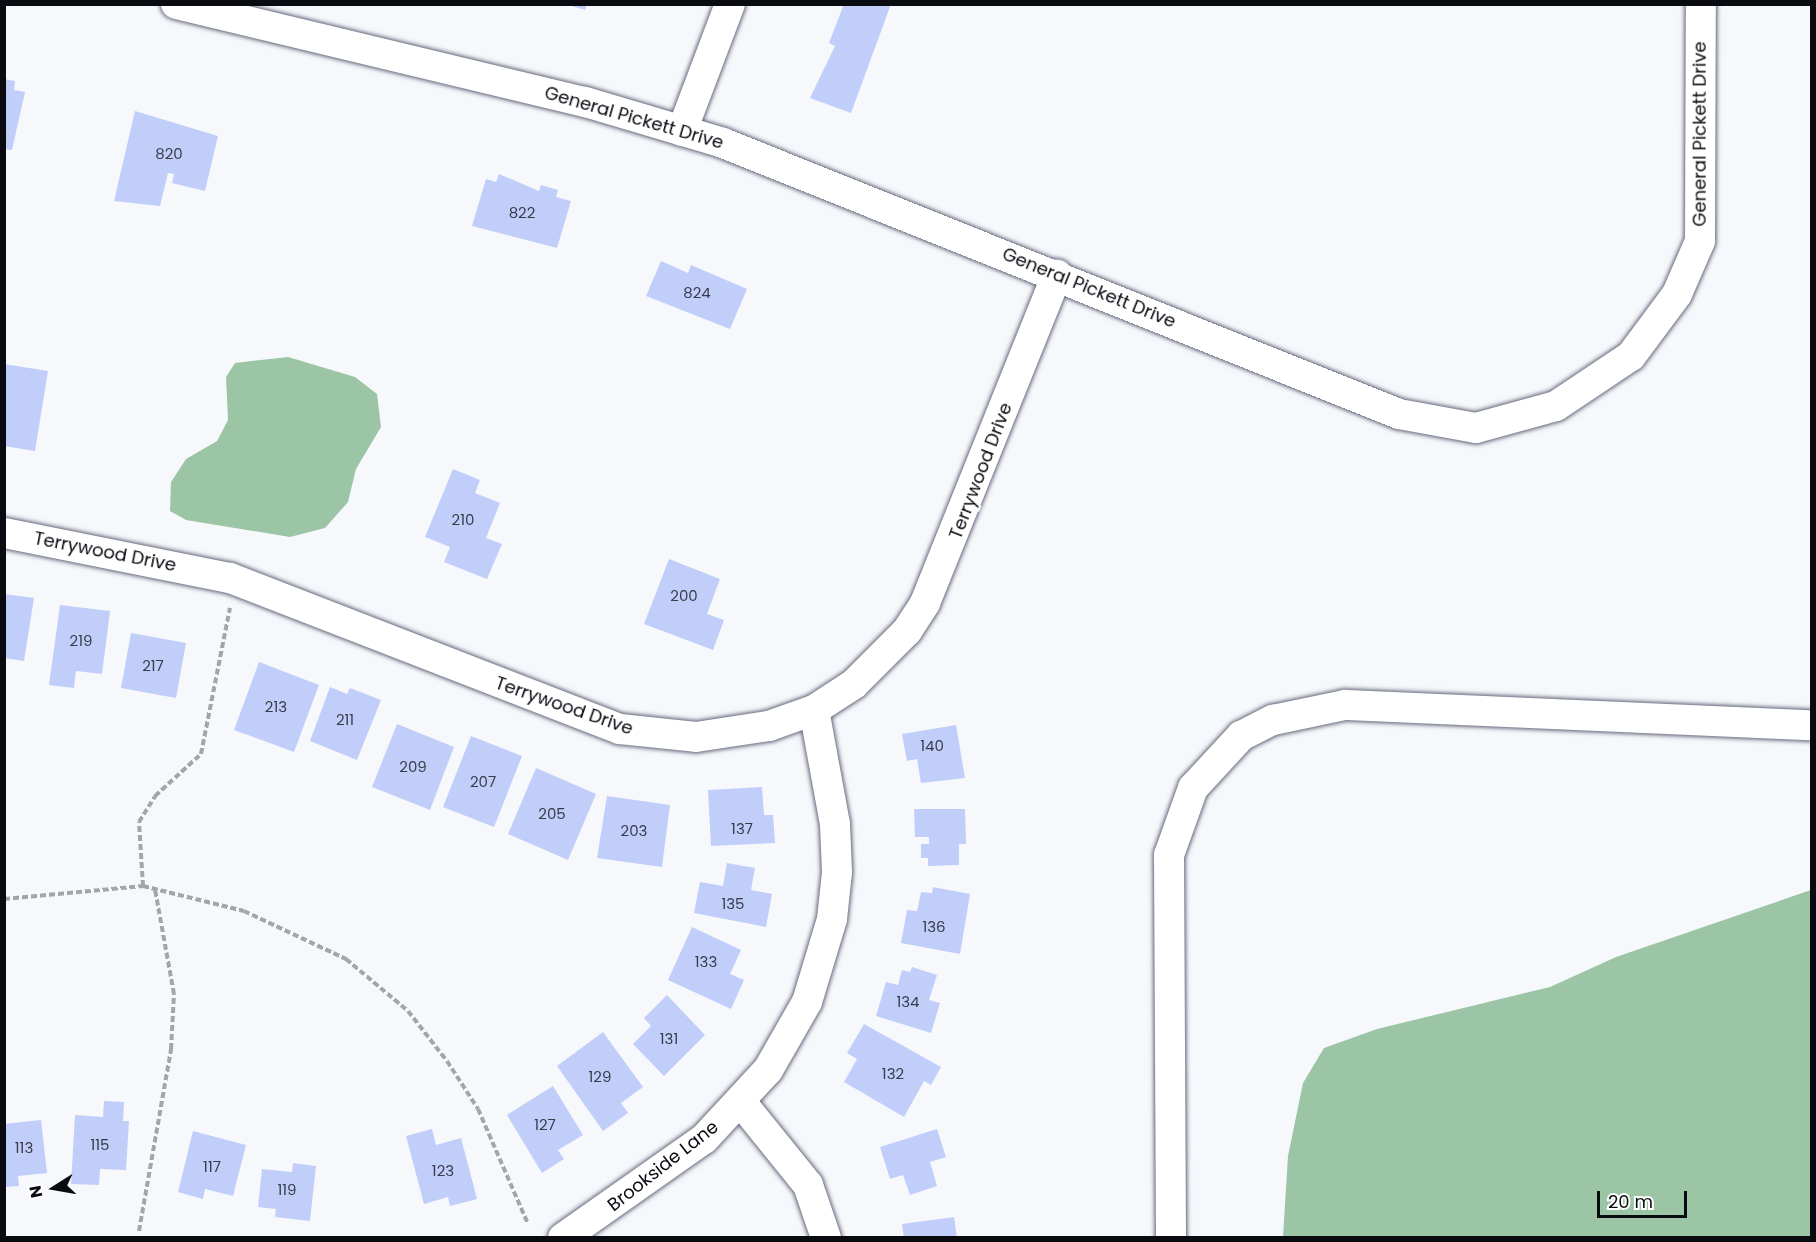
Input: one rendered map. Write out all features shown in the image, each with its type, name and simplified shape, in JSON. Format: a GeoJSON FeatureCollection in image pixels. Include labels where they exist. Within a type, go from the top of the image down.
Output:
{"type":"FeatureCollection","features":[{"type":"Feature","properties":{"kind":"street","name":"General Pickett Drive"},"geometry":{"type":"LineString","coordinates":[[176,4],[585,102],[682,131],[821,178],[1399,414],[1476,428],[1556,406],[1631,356],[1677,294],[1700,241],[1701,4]]}},
{"type":"Feature","properties":{"kind":"street"},"geometry":{"type":"LineString","coordinates":[[682,131],[729,4]]}},
{"type":"Feature","properties":{"kind":"street","name":"Terrywood Drive"},"geometry":{"type":"LineString","coordinates":[[4,533],[230,578],[620,729],[660,737],[707,736],[769,726],[814,710],[884,657],[926,603],[1057,275]]}},
{"type":"Feature","properties":{"kind":"street"},"geometry":{"type":"LineString","coordinates":[[1171,1238],[1169,855],[1193,788],[1241,736],[1274,720],[1345,705],[1812,725]]}},
{"type":"Feature","properties":{"kind":"street","name":"Brookside Lane"},"geometry":{"type":"LineString","coordinates":[[563,1238],[655,1178],[741,1102],[788,1039],[807,1002],[832,919],[835,824],[814,710]]}},
{"type":"Feature","properties":{"kind":"street"},"geometry":{"type":"LineString","coordinates":[[741,1102],[808,1185],[826,1238]]}},
{"type":"Feature","properties":{"kind":"path"},"geometry":{"type":"LineString","coordinates":[[143,886],[139,822],[155,796],[201,754],[231,605]]}},
{"type":"Feature","properties":{"kind":"path"},"geometry":{"type":"LineString","coordinates":[[4,899],[143,886],[291,929],[379,982],[408,1011],[478,1109],[528,1224]]}},
{"type":"Feature","properties":{"kind":"path"},"geometry":{"type":"LineString","coordinates":[[139,1231],[171,1049],[174,994],[155,889]]}},
{"type":"Feature","properties":{"kind":"shaded area"},"geometry":{"type":"Polygon","coordinates":[[[288,357],[355,377],[377,394],[381,427],[356,469],[348,502],[325,528],[290,537],[186,520],[170,511],[171,482],[186,459],[217,441],[228,420],[226,377],[235,363],[288,357]]]}},
{"type":"Feature","properties":{"kind":"shaded area"},"geometry":{"type":"Polygon","coordinates":[[[1811,890],[1811,1237],[1283,1237],[1288,1156],[1303,1083],[1324,1048],[1377,1029],[1550,987],[1616,957],[1811,890]]]}},
{"type":"Feature","properties":{"kind":"building"},"geometry":{"type":"Polygon","coordinates":[[[565,4],[587,4],[585,10],[565,4]]]}},
{"type":"Feature","properties":{"kind":"building"},"geometry":{"type":"Polygon","coordinates":[[[844,4],[891,4],[851,113],[810,98],[835,46],[829,43],[844,4]]]}},
{"type":"Feature","properties":{"kind":"building"},"geometry":{"type":"Polygon","coordinates":[[[4,79],[15,81],[14,90],[25,92],[12,150],[4,149],[4,79]]]}},
{"type":"Feature","properties":{"kind":"building"},"geometry":{"type":"Polygon","coordinates":[[[135,111],[218,136],[205,191],[172,183],[174,174],[168,173],[160,206],[114,201],[135,111]]]}},
{"type":"Feature","properties":{"kind":"building"},"geometry":{"type":"Polygon","coordinates":[[[499,174],[539,191],[541,185],[558,190],[556,197],[571,201],[557,248],[472,226],[486,179],[496,182],[499,174]]]}},
{"type":"Feature","properties":{"kind":"building"},"geometry":{"type":"Polygon","coordinates":[[[661,261],[688,273],[691,265],[747,289],[730,329],[646,296],[661,261]]]}},
{"type":"Feature","properties":{"kind":"building"},"geometry":{"type":"Polygon","coordinates":[[[4,364],[48,371],[35,451],[4,446],[4,364]]]}},
{"type":"Feature","properties":{"kind":"building"},"geometry":{"type":"Polygon","coordinates":[[[453,469],[480,480],[475,493],[500,503],[486,538],[502,544],[487,579],[444,562],[450,547],[425,537],[453,469]]]}},
{"type":"Feature","properties":{"kind":"building"},"geometry":{"type":"Polygon","coordinates":[[[669,559],[720,579],[707,614],[724,620],[713,650],[644,624],[669,559]]]}},
{"type":"Feature","properties":{"kind":"building"},"geometry":{"type":"Polygon","coordinates":[[[4,594],[34,598],[24,661],[4,658],[4,594]]]}},
{"type":"Feature","properties":{"kind":"building"},"geometry":{"type":"Polygon","coordinates":[[[60,605],[110,611],[102,674],[76,671],[74,688],[49,685],[60,605]]]}},
{"type":"Feature","properties":{"kind":"building"},"geometry":{"type":"Polygon","coordinates":[[[131,633],[186,643],[176,698],[121,688],[131,633]]]}},
{"type":"Feature","properties":{"kind":"building"},"geometry":{"type":"Polygon","coordinates":[[[259,662],[319,685],[294,752],[234,730],[259,662]]]}},
{"type":"Feature","properties":{"kind":"building"},"geometry":{"type":"Polygon","coordinates":[[[330,687],[347,694],[350,688],[381,700],[357,760],[310,741],[330,687]]]}},
{"type":"Feature","properties":{"kind":"building"},"geometry":{"type":"Polygon","coordinates":[[[397,724],[454,747],[430,810],[372,787],[397,724]]]}},
{"type":"Feature","properties":{"kind":"building"},"geometry":{"type":"Polygon","coordinates":[[[956,725],[965,778],[921,783],[917,759],[907,761],[902,734],[956,725]]]}},
{"type":"Feature","properties":{"kind":"building"},"geometry":{"type":"Polygon","coordinates":[[[471,736],[522,756],[494,827],[443,807],[471,736]]]}},
{"type":"Feature","properties":{"kind":"building"},"geometry":{"type":"Polygon","coordinates":[[[536,768],[596,794],[568,860],[508,834],[536,768]]]}},
{"type":"Feature","properties":{"kind":"building"},"geometry":{"type":"Polygon","coordinates":[[[762,787],[764,815],[773,815],[775,843],[711,846],[708,790],[762,787]]]}},
{"type":"Feature","properties":{"kind":"building"},"geometry":{"type":"Polygon","coordinates":[[[607,796],[670,805],[662,867],[597,858],[607,796]]]}},
{"type":"Feature","properties":{"kind":"building"},"geometry":{"type":"Polygon","coordinates":[[[914,809],[965,809],[966,844],[959,844],[959,865],[928,866],[928,858],[921,858],[921,844],[929,844],[929,837],[915,837],[914,809]]]}},
{"type":"Feature","properties":{"kind":"building"},"geometry":{"type":"Polygon","coordinates":[[[727,863],[755,868],[751,890],[772,894],[766,927],[694,913],[700,882],[723,886],[727,863]]]}},
{"type":"Feature","properties":{"kind":"building"},"geometry":{"type":"Polygon","coordinates":[[[933,887],[970,894],[960,954],[901,943],[907,910],[917,911],[921,892],[932,893],[933,887]]]}},
{"type":"Feature","properties":{"kind":"building"},"geometry":{"type":"Polygon","coordinates":[[[692,927],[741,950],[730,974],[744,980],[731,1009],[668,980],[692,927]]]}},
{"type":"Feature","properties":{"kind":"building"},"geometry":{"type":"Polygon","coordinates":[[[912,967],[937,975],[929,1000],[940,1003],[931,1033],[876,1016],[886,982],[898,985],[902,970],[910,972],[912,967]]]}},
{"type":"Feature","properties":{"kind":"building"},"geometry":{"type":"Polygon","coordinates":[[[667,995],[705,1035],[664,1076],[633,1044],[651,1026],[644,1018],[667,995]]]}},
{"type":"Feature","properties":{"kind":"building"},"geometry":{"type":"Polygon","coordinates":[[[864,1024],[941,1067],[931,1085],[924,1081],[904,1117],[844,1082],[857,1059],[847,1053],[864,1024]]]}},
{"type":"Feature","properties":{"kind":"building"},"geometry":{"type":"Polygon","coordinates":[[[603,1032],[643,1087],[621,1103],[628,1113],[603,1131],[557,1066],[603,1032]]]}},
{"type":"Feature","properties":{"kind":"building"},"geometry":{"type":"Polygon","coordinates":[[[553,1086],[583,1135],[558,1150],[564,1159],[542,1173],[507,1115],[553,1086]]]}},
{"type":"Feature","properties":{"kind":"building"},"geometry":{"type":"Polygon","coordinates":[[[104,1101],[124,1102],[123,1121],[129,1121],[126,1170],[100,1169],[99,1185],[71,1184],[75,1115],[103,1117],[104,1101]]]}},
{"type":"Feature","properties":{"kind":"building"},"geometry":{"type":"Polygon","coordinates":[[[41,1120],[47,1173],[18,1176],[19,1186],[4,1187],[4,1124],[41,1120]]]}},
{"type":"Feature","properties":{"kind":"building"},"geometry":{"type":"Polygon","coordinates":[[[432,1129],[436,1145],[461,1138],[477,1199],[450,1206],[448,1197],[424,1204],[406,1136],[432,1129]]]}},
{"type":"Feature","properties":{"kind":"building"},"geometry":{"type":"Polygon","coordinates":[[[937,1129],[946,1157],[930,1162],[937,1186],[910,1195],[903,1175],[890,1179],[880,1147],[937,1129]]]}},
{"type":"Feature","properties":{"kind":"building"},"geometry":{"type":"Polygon","coordinates":[[[193,1131],[246,1145],[233,1196],[205,1189],[203,1199],[178,1192],[193,1131]]]}},
{"type":"Feature","properties":{"kind":"building"},"geometry":{"type":"Polygon","coordinates":[[[293,1163],[316,1166],[310,1221],[275,1217],[276,1209],[258,1207],[262,1169],[292,1172],[293,1163]]]}},
{"type":"Feature","properties":{"kind":"building"},"geometry":{"type":"Polygon","coordinates":[[[954,1217],[957,1238],[904,1238],[902,1224],[954,1217]]]}}]}
